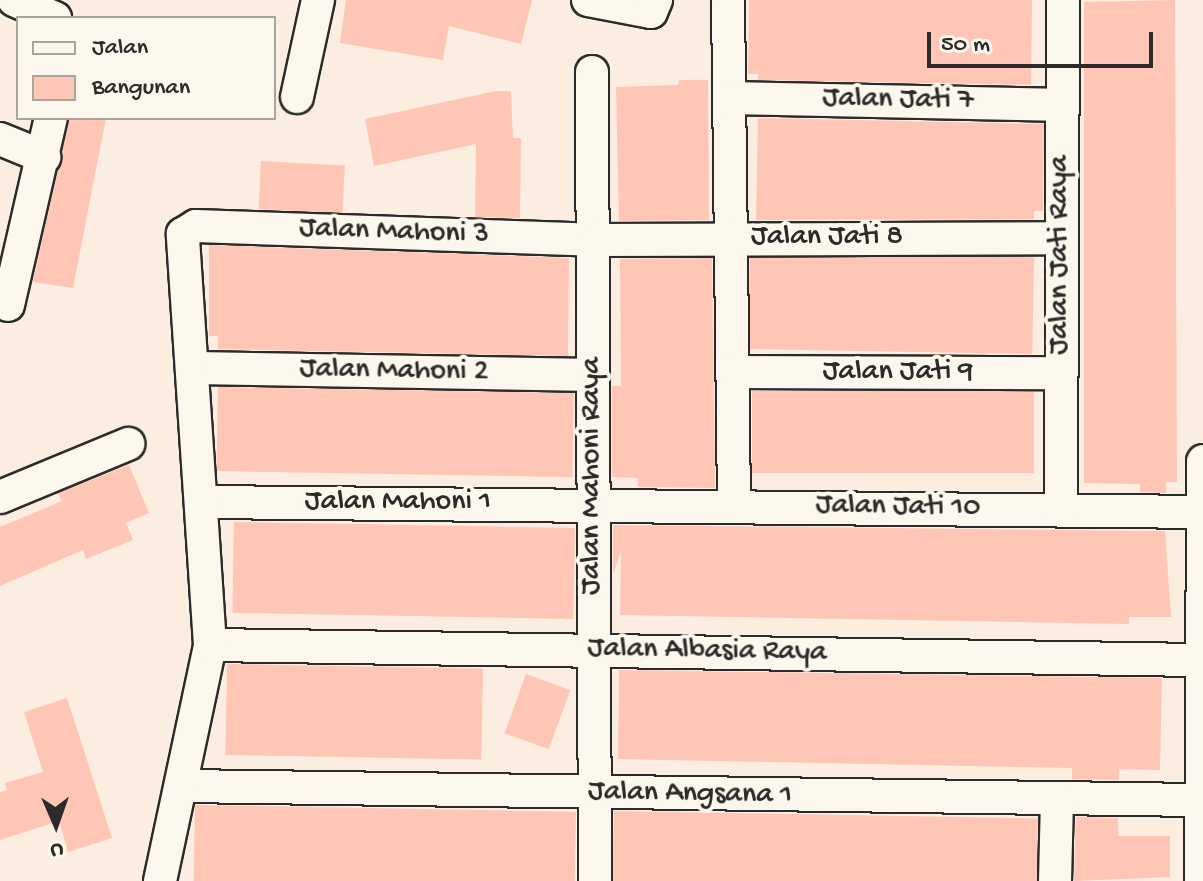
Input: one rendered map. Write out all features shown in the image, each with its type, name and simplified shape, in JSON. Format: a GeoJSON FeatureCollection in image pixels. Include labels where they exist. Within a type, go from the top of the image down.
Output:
{"type":"FeatureCollection","features":[{"type":"Feature","properties":{"kind":"street"},"geometry":{"type":"LineString","coordinates":[[14,0],[50,16]]}},
{"type":"Feature","properties":{"kind":"street"},"geometry":{"type":"LineString","coordinates":[[297,97],[318,0]]}},
{"type":"Feature","properties":{"kind":"street"},"geometry":{"type":"LineString","coordinates":[[588,0],[651,12],[656,0]]}},
{"type":"Feature","properties":{"kind":"street"},"geometry":{"type":"LineString","coordinates":[[728,0],[733,98],[734,507]]}},
{"type":"Feature","properties":{"kind":"street","name":"Jalan Jati Raya"},"geometry":{"type":"LineString","coordinates":[[1061,510],[1063,0]]}},
{"type":"Feature","properties":{"kind":"street","name":"Jalan Mahoni Raya"},"geometry":{"type":"LineString","coordinates":[[592,72],[595,881]]}},
{"type":"Feature","properties":{"kind":"street","name":"Jalan Jati 7"},"geometry":{"type":"LineString","coordinates":[[733,98],[1062,105]]}},
{"type":"Feature","properties":{"kind":"street"},"geometry":{"type":"LineString","coordinates":[[3,310],[44,157],[51,120]]}},
{"type":"Feature","properties":{"kind":"street"},"geometry":{"type":"LineString","coordinates":[[0,139],[44,157]]}},
{"type":"Feature","properties":{"kind":"street","name":"Jalan Mahoni 3"},"geometry":{"type":"LineString","coordinates":[[196,368],[182,245],[183,234],[196,226],[593,240]]}},
{"type":"Feature","properties":{"kind":"street","name":"Jalan Jati 8"},"geometry":{"type":"LineString","coordinates":[[593,240],[1060,238]]}},
{"type":"Feature","properties":{"kind":"street"},"geometry":{"type":"LineString","coordinates":[[160,881],[210,645],[196,368]]}},
{"type":"Feature","properties":{"kind":"street","name":"Jalan Mahoni 2"},"geometry":{"type":"LineString","coordinates":[[196,368],[593,375]]}},
{"type":"Feature","properties":{"kind":"street","name":"Jalan Jati 9"},"geometry":{"type":"LineString","coordinates":[[734,372],[1061,373]]}},
{"type":"Feature","properties":{"kind":"street"},"geometry":{"type":"LineString","coordinates":[[0,497],[128,444]]}},
{"type":"Feature","properties":{"kind":"street"},"geometry":{"type":"LineString","coordinates":[[1201,881],[1203,461]]}},
{"type":"Feature","properties":{"kind":"street","name":"Jalan Mahoni 1"},"geometry":{"type":"LineString","coordinates":[[202,502],[593,503]]}},
{"type":"Feature","properties":{"kind":"street","name":"Jalan Jati 10"},"geometry":{"type":"LineString","coordinates":[[593,503],[1203,512]]}},
{"type":"Feature","properties":{"kind":"street","name":"Jalan Albasia Raya"},"geometry":{"type":"LineString","coordinates":[[210,645],[1201,660]]}},
{"type":"Feature","properties":{"kind":"street","name":"Jalan Angsana 1"},"geometry":{"type":"LineString","coordinates":[[182,786],[1201,800]]}},
{"type":"Feature","properties":{"kind":"street"},"geometry":{"type":"LineString","coordinates":[[1055,881],[1057,799]]}},
{"type":"Feature","properties":{"kind":"building"},"geometry":{"type":"Polygon","coordinates":[[[346,0],[532,0],[521,44],[449,26],[443,60],[340,43],[346,0]]]}},
{"type":"Feature","properties":{"kind":"building"},"geometry":{"type":"Polygon","coordinates":[[[749,0],[1032,0],[1031,85],[758,80],[758,74],[748,74],[749,0]]]}},
{"type":"Feature","properties":{"kind":"building"},"geometry":{"type":"Polygon","coordinates":[[[1175,0],[1177,482],[1166,482],[1166,493],[1140,492],[1140,484],[1084,483],[1084,2],[1175,0]]]}},
{"type":"Feature","properties":{"kind":"building"},"geometry":{"type":"Polygon","coordinates":[[[679,80],[708,80],[709,220],[619,221],[616,87],[678,85],[679,80]]]}},
{"type":"Feature","properties":{"kind":"building"},"geometry":{"type":"Polygon","coordinates":[[[496,91],[511,91],[513,138],[521,138],[520,218],[475,217],[476,144],[374,166],[365,119],[496,91]]]}},
{"type":"Feature","properties":{"kind":"building"},"geometry":{"type":"Polygon","coordinates":[[[758,118],[1044,124],[1043,211],[1034,211],[1034,219],[756,220],[758,118]]]}},
{"type":"Feature","properties":{"kind":"building"},"geometry":{"type":"Polygon","coordinates":[[[69,120],[106,120],[73,288],[33,282],[69,120]]]}},
{"type":"Feature","properties":{"kind":"building"},"geometry":{"type":"Polygon","coordinates":[[[261,161],[345,165],[342,213],[258,209],[261,161]]]}},
{"type":"Feature","properties":{"kind":"building"},"geometry":{"type":"Polygon","coordinates":[[[209,245],[569,258],[568,356],[218,349],[218,336],[209,336],[209,245]]]}},
{"type":"Feature","properties":{"kind":"building"},"geometry":{"type":"Polygon","coordinates":[[[750,252],[1034,257],[1032,354],[748,349],[750,252]]]}},
{"type":"Feature","properties":{"kind":"building"},"geometry":{"type":"Polygon","coordinates":[[[712,258],[715,488],[638,487],[638,478],[612,477],[612,386],[621,386],[620,259],[712,258]]]}},
{"type":"Feature","properties":{"kind":"building"},"geometry":{"type":"Polygon","coordinates":[[[218,387],[574,393],[572,477],[217,471],[218,387]]]}},
{"type":"Feature","properties":{"kind":"building"},"geometry":{"type":"Polygon","coordinates":[[[752,391],[1034,391],[1034,473],[752,473],[752,391]]]}},
{"type":"Feature","properties":{"kind":"building"},"geometry":{"type":"Polygon","coordinates":[[[129,465],[149,513],[126,523],[133,540],[86,559],[83,550],[0,586],[0,527],[62,501],[58,493],[129,465]]]}},
{"type":"Feature","properties":{"kind":"building"},"geometry":{"type":"Polygon","coordinates":[[[234,522],[575,528],[573,619],[232,613],[234,522]]]}},
{"type":"Feature","properties":{"kind":"building"},"geometry":{"type":"Polygon","coordinates":[[[613,525],[1165,531],[1171,617],[1129,617],[1129,624],[620,615],[621,552],[613,574],[613,525]]]}},
{"type":"Feature","properties":{"kind":"building"},"geometry":{"type":"Polygon","coordinates":[[[227,664],[483,668],[481,759],[225,755],[227,664]]]}},
{"type":"Feature","properties":{"kind":"building"},"geometry":{"type":"Polygon","coordinates":[[[619,670],[1162,678],[1160,770],[1119,769],[1119,780],[1072,779],[1072,768],[618,759],[619,670]]]}},
{"type":"Feature","properties":{"kind":"building"},"geometry":{"type":"Polygon","coordinates":[[[526,674],[570,690],[549,749],[504,733],[526,674]]]}},
{"type":"Feature","properties":{"kind":"building"},"geometry":{"type":"Polygon","coordinates":[[[67,698],[112,838],[68,852],[59,821],[0,840],[0,792],[7,790],[5,783],[43,772],[24,712],[67,698]]]}},
{"type":"Feature","properties":{"kind":"building"},"geometry":{"type":"Polygon","coordinates":[[[195,805],[576,812],[575,881],[194,881],[195,805]]]}},
{"type":"Feature","properties":{"kind":"building"},"geometry":{"type":"Polygon","coordinates":[[[614,811],[1038,818],[1037,881],[613,881],[614,811]]]}},
{"type":"Feature","properties":{"kind":"building"},"geometry":{"type":"Polygon","coordinates":[[[1076,817],[1118,818],[1118,836],[1170,836],[1170,877],[1074,881],[1076,817]]]}}]}
